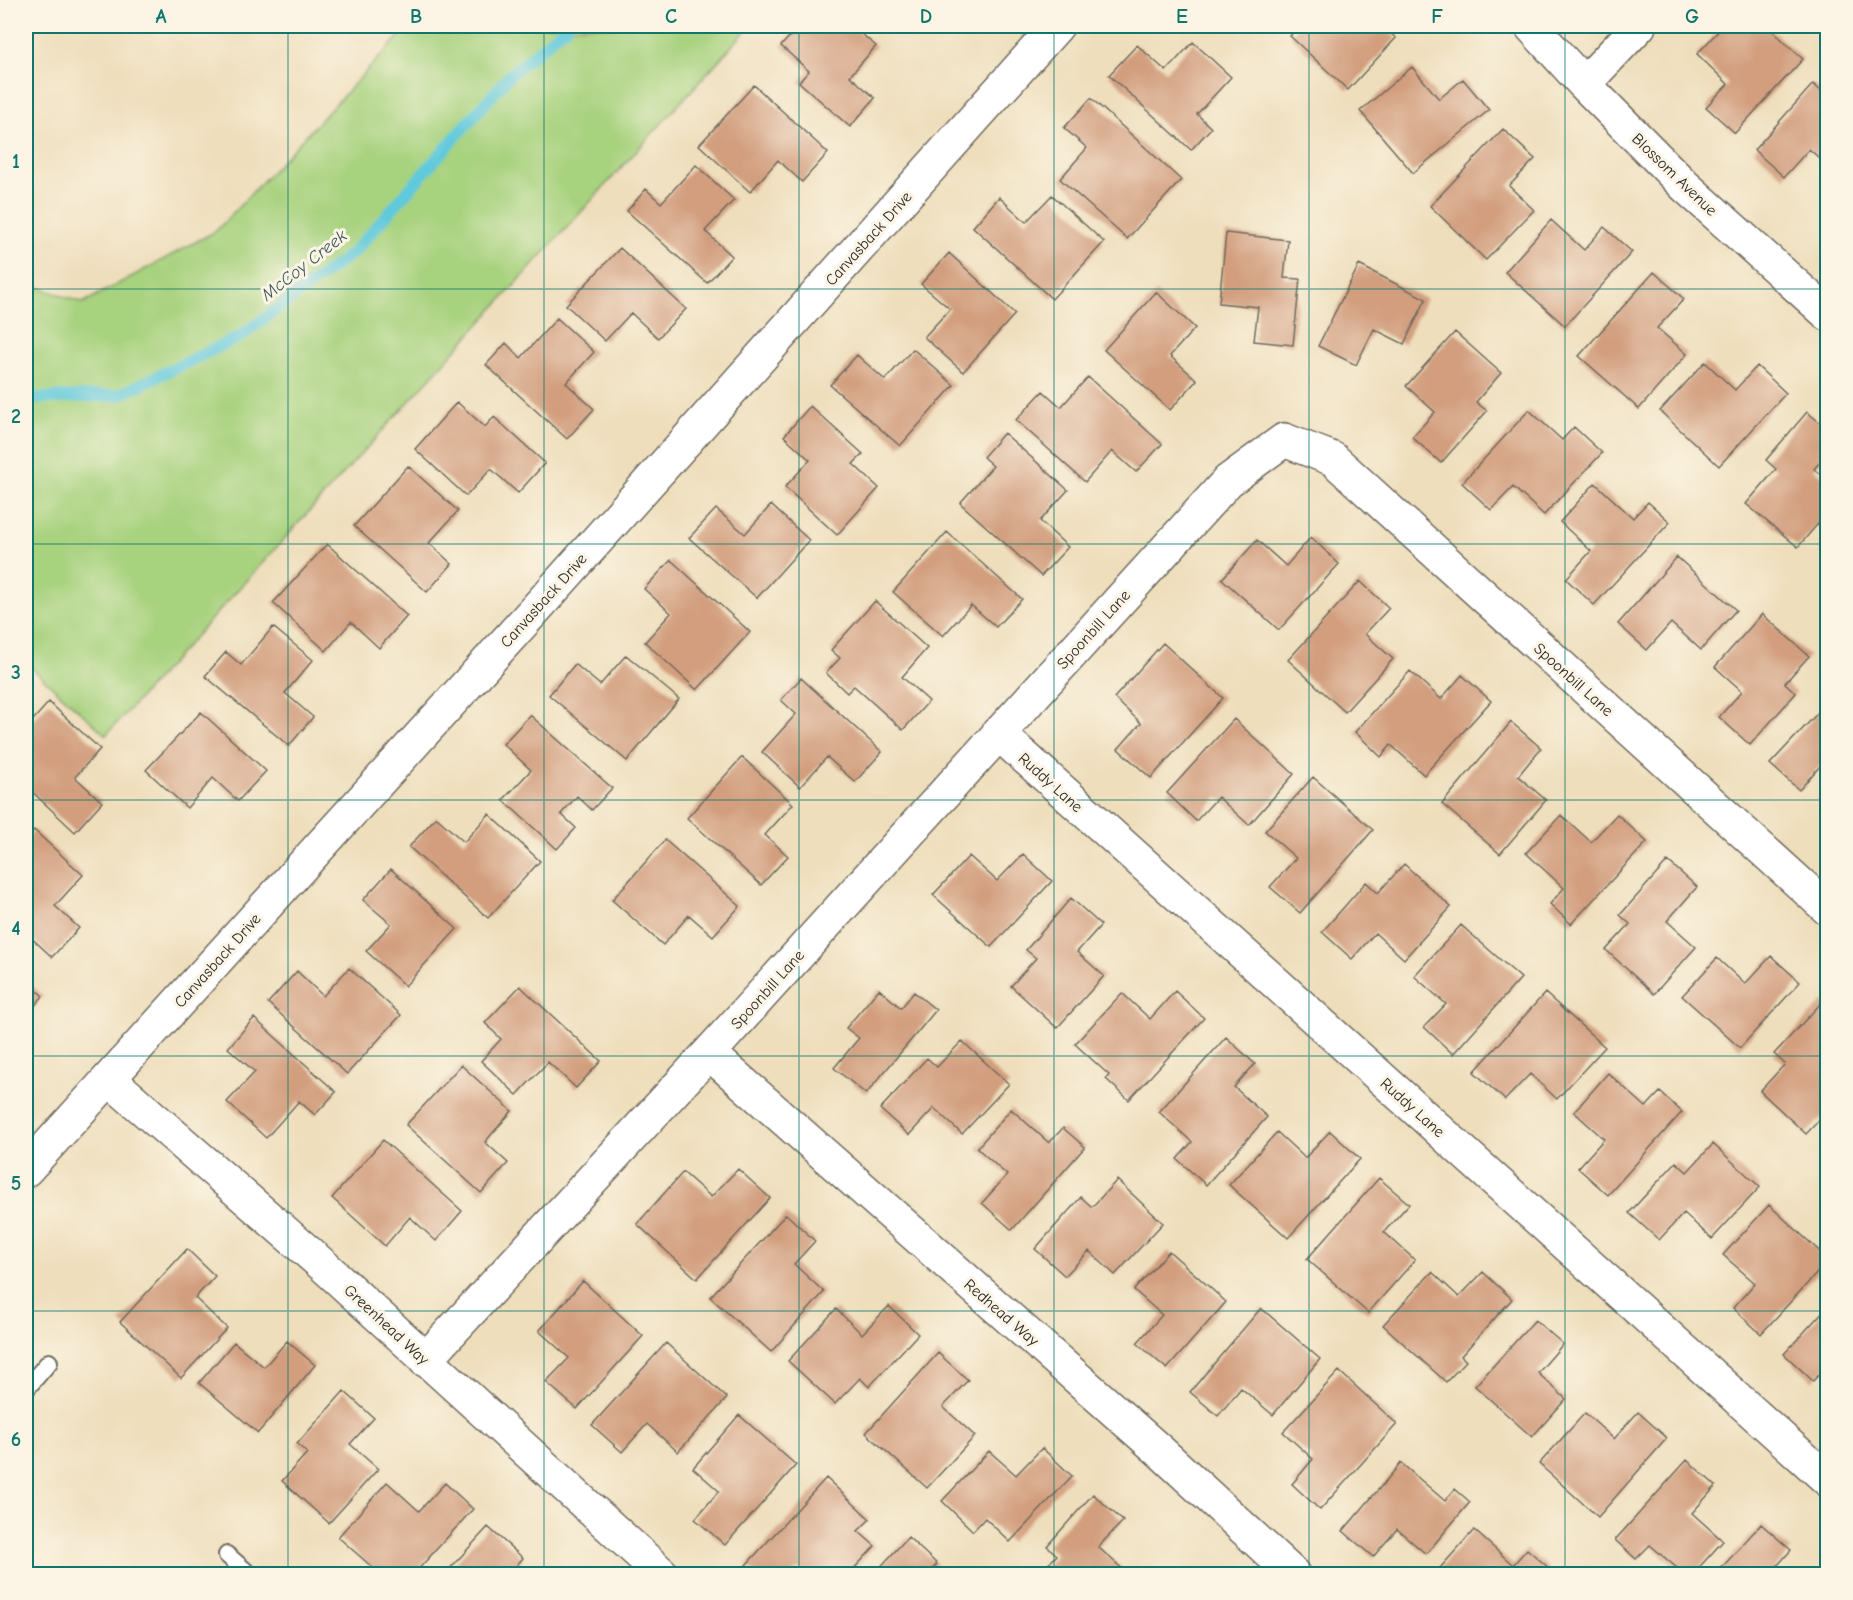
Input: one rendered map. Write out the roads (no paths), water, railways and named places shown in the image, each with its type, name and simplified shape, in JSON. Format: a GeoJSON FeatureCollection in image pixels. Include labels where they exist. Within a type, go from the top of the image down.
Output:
{"type":"FeatureCollection","features":[{"type":"Feature","properties":{"kind":"street","name":"Canvasback Drive"},"geometry":{"type":"LineString","coordinates":[[26,1170],[541,603],[1057,26]]}},
{"type":"Feature","properties":{"kind":"street","name":"Blossom Avenue"},"geometry":{"type":"LineString","coordinates":[[1531,26],[1584,84],[1685,186],[1827,314]]}},
{"type":"Feature","properties":{"kind":"street"},"geometry":{"type":"LineString","coordinates":[[1584,84],[1639,26]]}},
{"type":"Feature","properties":{"kind":"street","name":"Spoonbill Lane"},"geometry":{"type":"LineString","coordinates":[[425,1360],[709,1053],[1228,481],[1284,440],[1333,459],[1827,909]]}},
{"type":"Feature","properties":{"kind":"street","name":"Ruddy Lane"},"geometry":{"type":"LineString","coordinates":[[998,734],[1827,1480]]}},
{"type":"Feature","properties":{"kind":"street","name":"Redhead Way"},"geometry":{"type":"LineString","coordinates":[[709,1053],[1161,1452],[1293,1575]]}},
{"type":"Feature","properties":{"kind":"street","name":"Greenhead Way"},"geometry":{"type":"LineString","coordinates":[[109,1079],[325,1267],[662,1575]]}},
{"type":"Feature","properties":{"kind":"lane"},"geometry":{"type":"LineString","coordinates":[[26,1389],[49,1362]]}},
{"type":"Feature","properties":{"kind":"lane"},"geometry":{"type":"LineString","coordinates":[[227,1555],[249,1575]]}},
{"type":"Feature","properties":{"kind":"waterway","name":"McCoy Creek"},"geometry":{"type":"LineString","coordinates":[[26,399],[119,395],[241,336],[354,252],[510,75],[567,26]]}}]}
